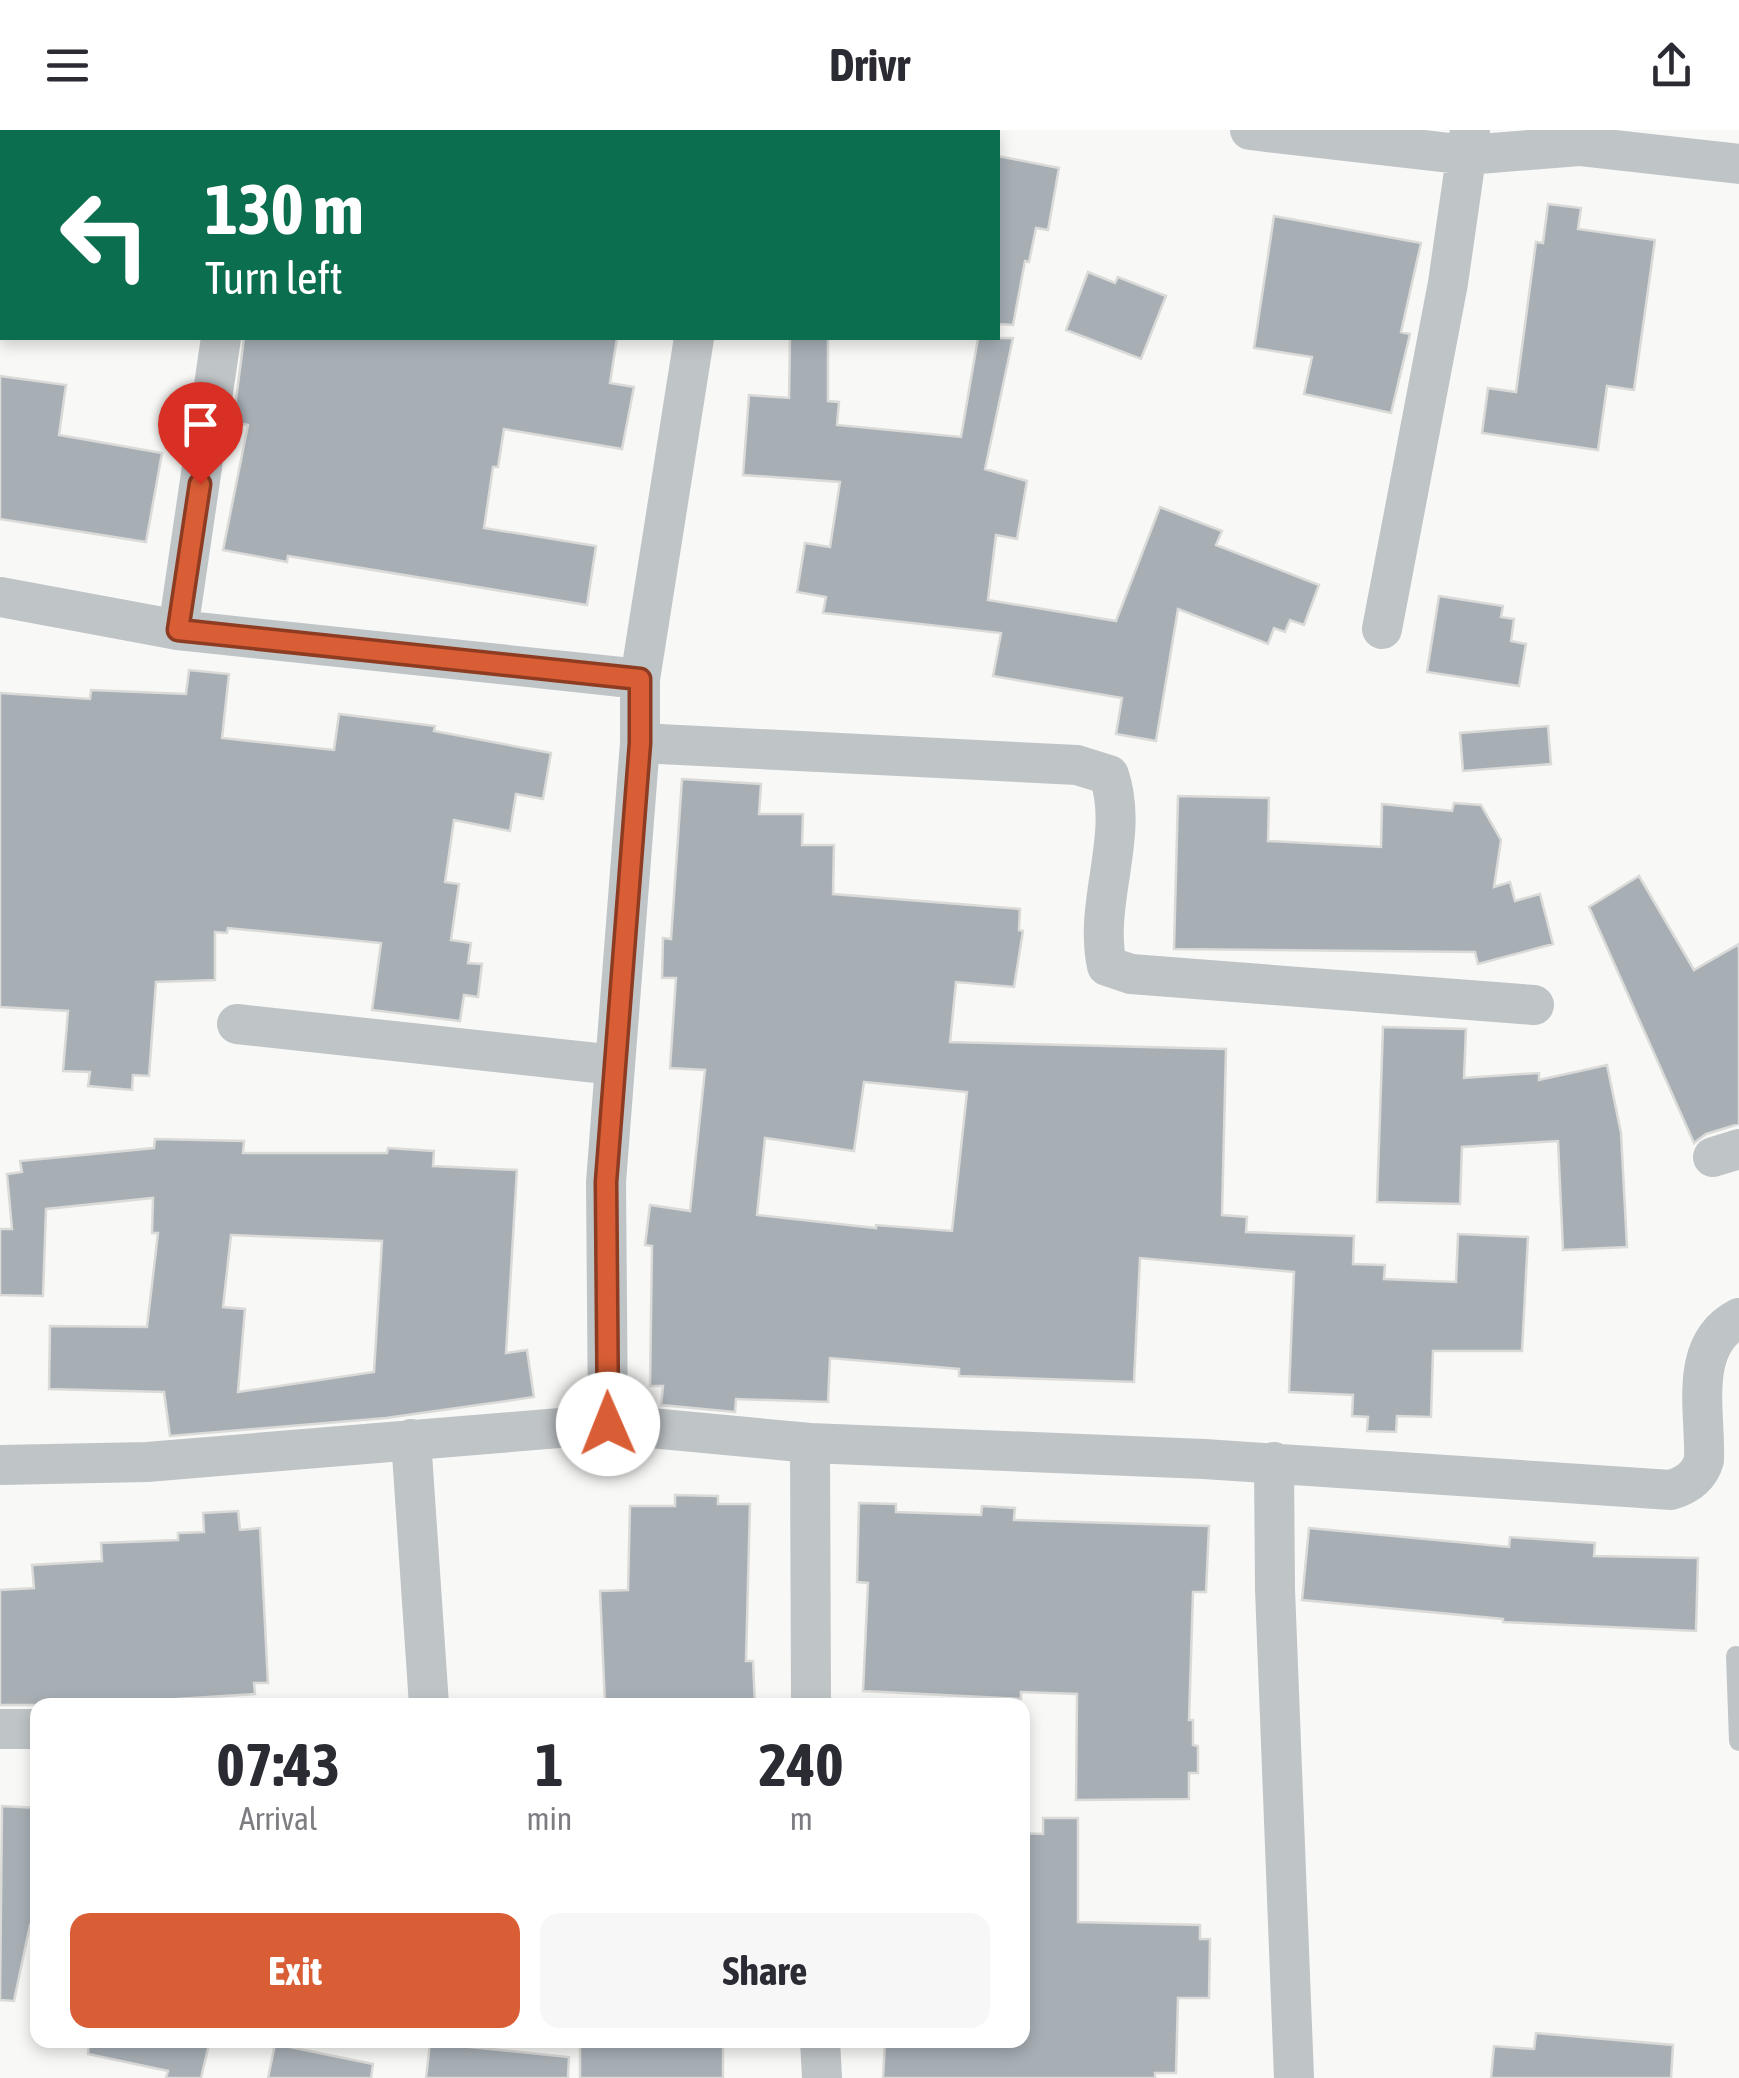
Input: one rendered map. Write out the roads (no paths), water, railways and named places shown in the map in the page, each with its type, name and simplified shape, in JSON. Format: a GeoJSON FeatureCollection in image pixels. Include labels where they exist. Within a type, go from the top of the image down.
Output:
{"type":"FeatureCollection","features":[{"type":"Feature","properties":{"kind":"street"},"geometry":{"type":"LineString","coordinates":[[1250,130],[1579,146],[1739,164]]}},
{"type":"Feature","properties":{"kind":"street"},"geometry":{"type":"LineString","coordinates":[[1382,629],[1448,283],[1468,142]]}},
{"type":"Feature","properties":{"kind":"street"},"geometry":{"type":"LineString","coordinates":[[178,630],[221,340]]}},
{"type":"Feature","properties":{"kind":"street"},"geometry":{"type":"LineString","coordinates":[[608,1424],[606,1182],[640,743],[640,679],[694,340]]}},
{"type":"Feature","properties":{"kind":"street"},"geometry":{"type":"LineString","coordinates":[[0,598],[178,630],[640,679]]}},
{"type":"Feature","properties":{"kind":"street"},"geometry":{"type":"LineString","coordinates":[[640,743],[1077,765],[1109,775],[1118,803],[1101,939],[1107,966],[1131,974],[1534,1004]]}},
{"type":"Feature","properties":{"kind":"street"},"geometry":{"type":"LineString","coordinates":[[237,1024],[614,1065]]}},
{"type":"Feature","properties":{"kind":"street"},"geometry":{"type":"LineString","coordinates":[[0,1464],[147,1462],[608,1424],[810,1443],[1274,1462],[1671,1490],[1683,1486],[1701,1471],[1702,1387],[1707,1354],[1721,1330],[1739,1318]]}},
{"type":"Feature","properties":{"kind":"street"},"geometry":{"type":"LineString","coordinates":[[411,1438],[429,1698]]}},
{"type":"Feature","properties":{"kind":"street"},"geometry":{"type":"LineString","coordinates":[[810,1443],[811,1698]]}},
{"type":"Feature","properties":{"kind":"street"},"geometry":{"type":"LineString","coordinates":[[1274,1462],[1274,1589],[1294,2078]]}},
{"type":"Feature","properties":{"kind":"street"},"geometry":{"type":"LineString","coordinates":[[0,1729],[30,1729]]}},
{"type":"Feature","properties":{"kind":"street"},"geometry":{"type":"LineString","coordinates":[[820,2048],[822,2078]]}},
{"type":"Feature","properties":{"kind":"lane"},"geometry":{"type":"LineString","coordinates":[[1736,1656],[1739,1741]]}}]}
